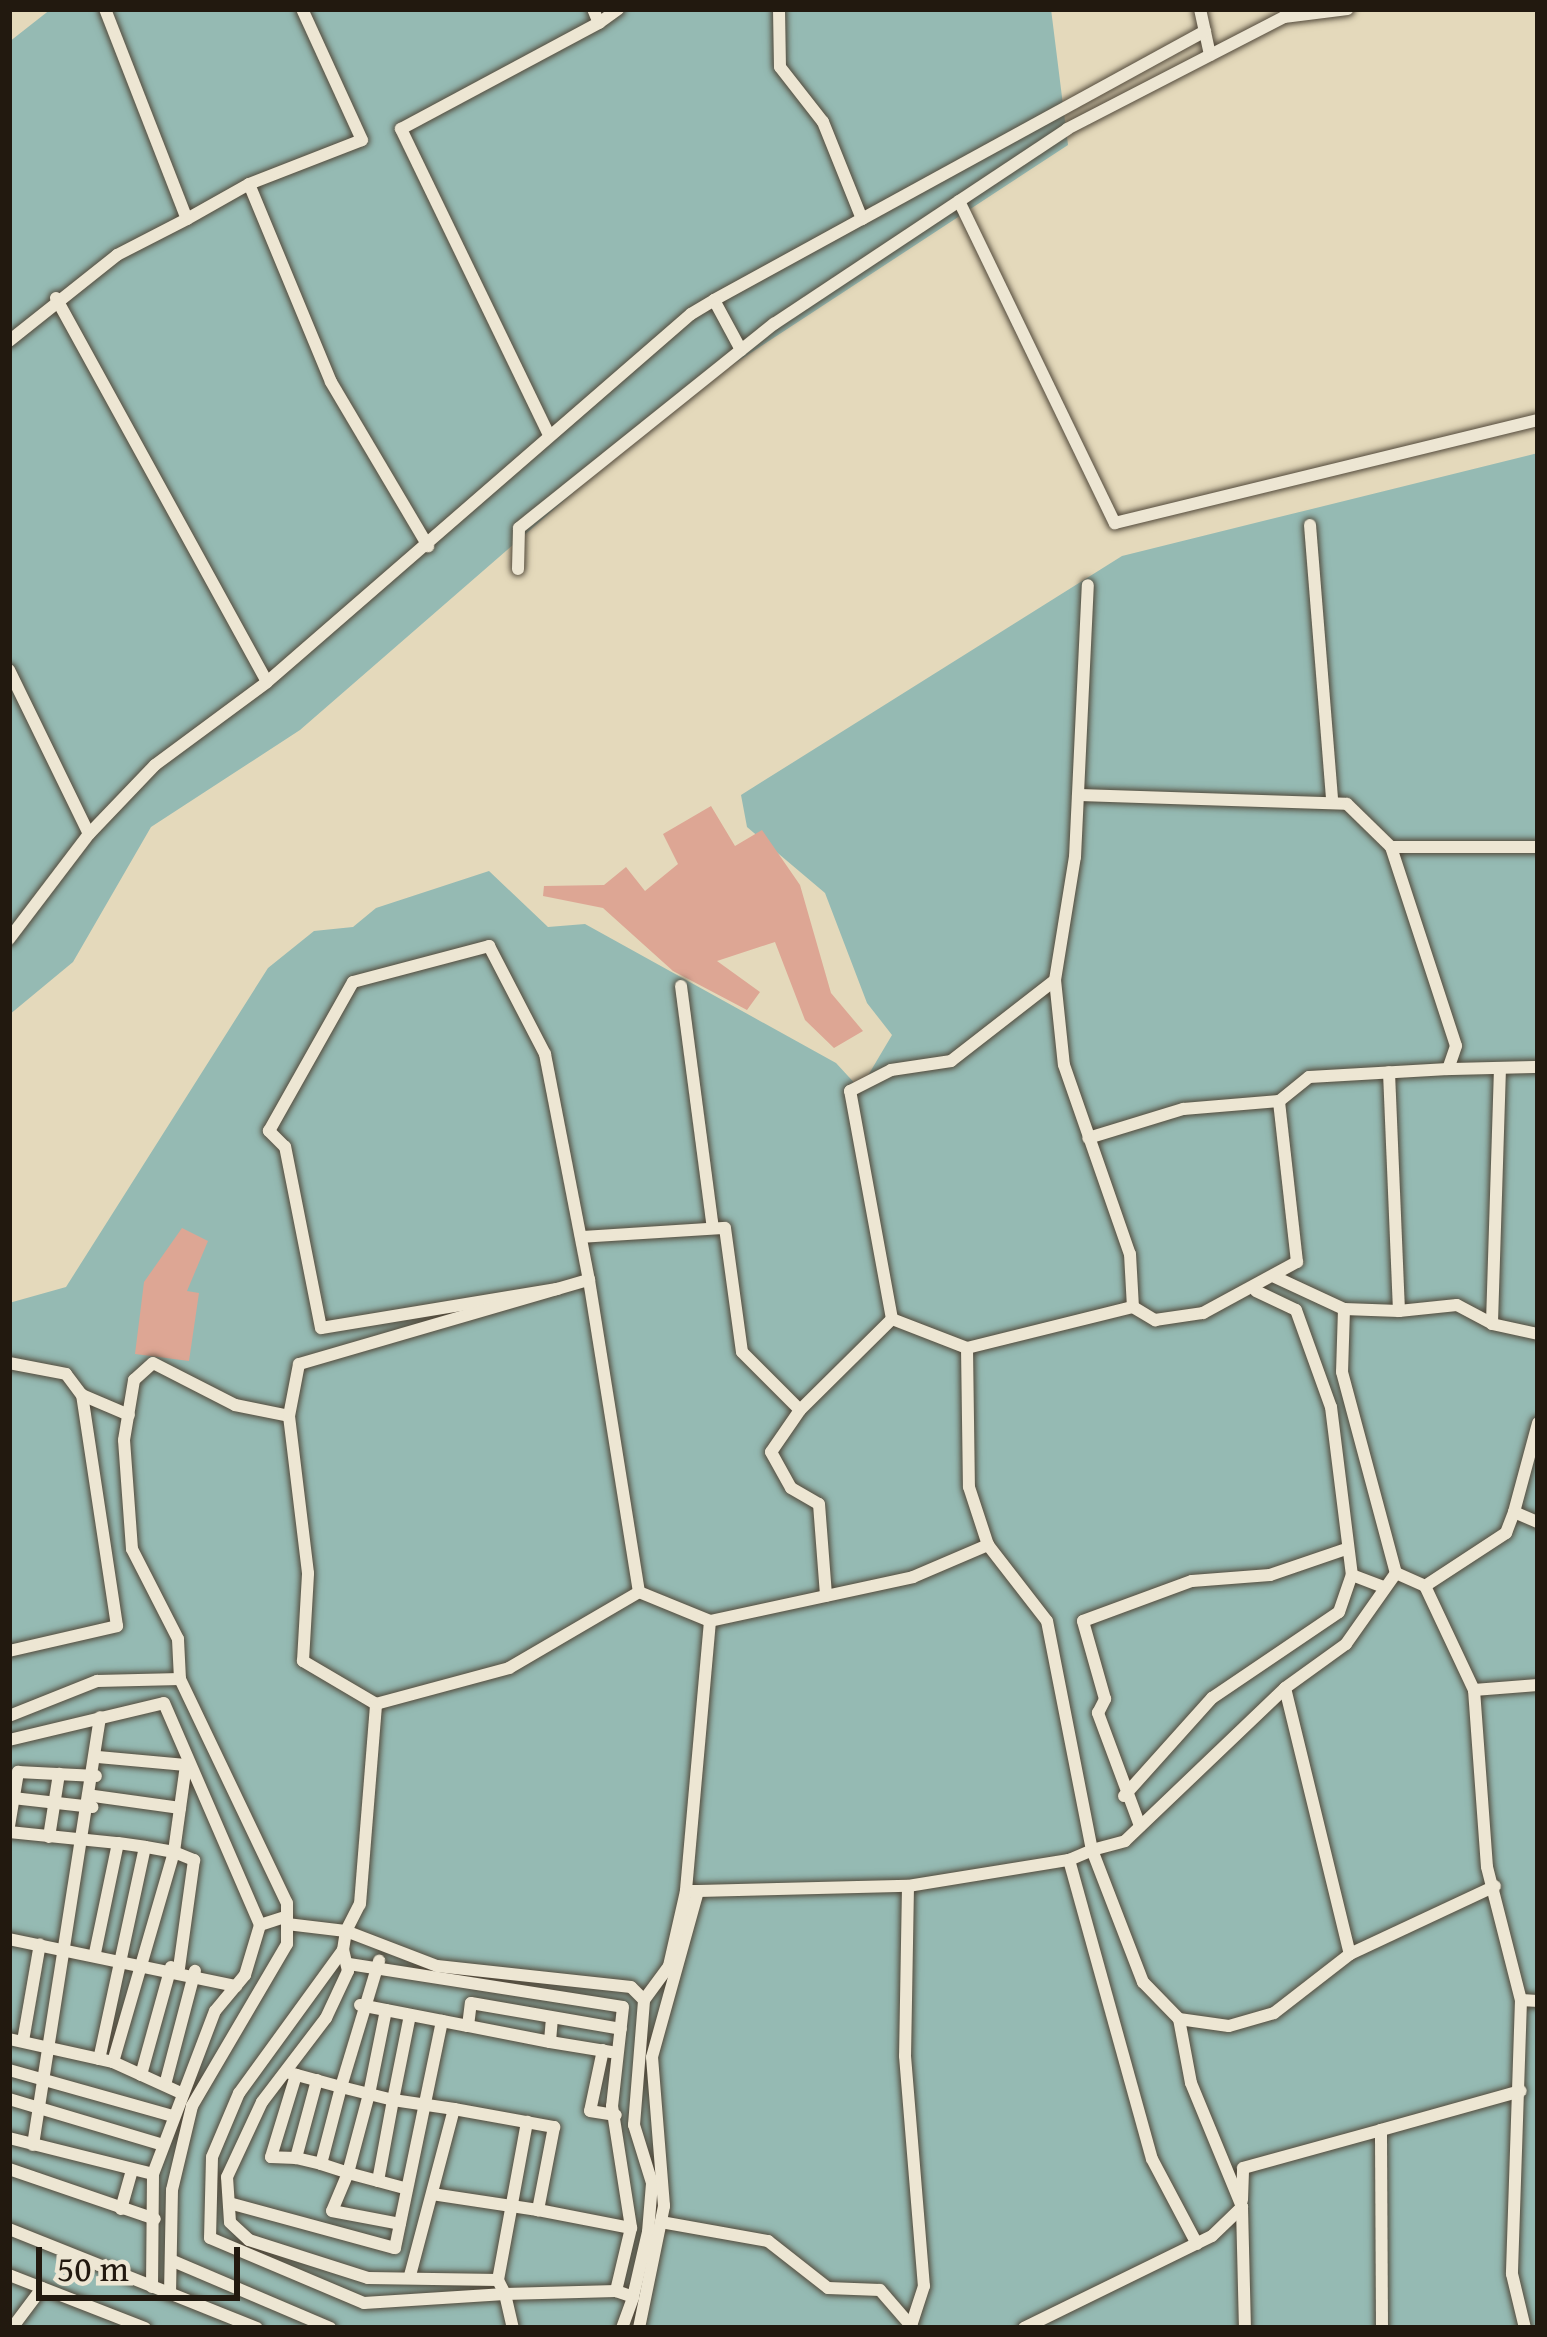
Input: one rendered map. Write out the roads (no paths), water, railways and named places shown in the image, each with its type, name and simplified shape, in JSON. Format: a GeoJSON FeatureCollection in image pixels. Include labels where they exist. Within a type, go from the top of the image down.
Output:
{"type":"FeatureCollection","features":[{"type":"Feature","properties":{"kind":"lane"},"geometry":{"type":"LineString","coordinates":[[105,9],[187,218]]}},
{"type":"Feature","properties":{"kind":"lane"},"geometry":{"type":"LineString","coordinates":[[9,341],[56,298],[187,218],[249,184],[362,140],[302,9]]}},
{"type":"Feature","properties":{"kind":"lane"},"geometry":{"type":"LineString","coordinates":[[592,9],[599,23]]}},
{"type":"Feature","properties":{"kind":"lane"},"geometry":{"type":"LineString","coordinates":[[548,434],[400,129],[619,9]]}},
{"type":"Feature","properties":{"kind":"lane"},"geometry":{"type":"LineString","coordinates":[[779,9],[780,67],[823,122],[862,219]]}},
{"type":"Feature","properties":{"kind":"lane"},"geometry":{"type":"LineString","coordinates":[[1200,9],[1210,55]]}},
{"type":"Feature","properties":{"kind":"lane"},"geometry":{"type":"LineString","coordinates":[[518,569],[519,528],[741,350],[959,201],[1284,17],[1348,9]]}},
{"type":"Feature","properties":{"kind":"lane"},"geometry":{"type":"LineString","coordinates":[[9,939],[89,834],[155,765],[267,682],[428,546],[548,434],[714,300],[1205,31]]}},
{"type":"Feature","properties":{"kind":"lane"},"geometry":{"type":"LineString","coordinates":[[249,184],[331,382],[428,546]]}},
{"type":"Feature","properties":{"kind":"lane"},"geometry":{"type":"LineString","coordinates":[[959,201],[1115,524],[1538,420]]}},
{"type":"Feature","properties":{"kind":"lane"},"geometry":{"type":"LineString","coordinates":[[56,298],[267,682]]}},
{"type":"Feature","properties":{"kind":"lane"},"geometry":{"type":"LineString","coordinates":[[714,300],[741,350]]}},
{"type":"Feature","properties":{"kind":"lane"},"geometry":{"type":"LineString","coordinates":[[1310,525],[1332,799],[1391,847],[1456,1046],[1448,1069]]}},
{"type":"Feature","properties":{"kind":"lane"},"geometry":{"type":"LineString","coordinates":[[1088,585],[1078,796],[1055,980],[1088,1138],[1130,1254],[1133,1306]]}},
{"type":"Feature","properties":{"kind":"lane"},"geometry":{"type":"LineString","coordinates":[[9,670],[89,834]]}},
{"type":"Feature","properties":{"kind":"lane"},"geometry":{"type":"LineString","coordinates":[[1078,796],[1254,810],[1332,799]]}},
{"type":"Feature","properties":{"kind":"lane"},"geometry":{"type":"LineString","coordinates":[[1391,847],[1538,847]]}},
{"type":"Feature","properties":{"kind":"lane"},"geometry":{"type":"LineString","coordinates":[[557,1289],[321,1328],[285,1147],[268,1131],[352,982],[489,946],[545,1054],[589,1280],[639,1592]]}},
{"type":"Feature","properties":{"kind":"lane"},"geometry":{"type":"LineString","coordinates":[[892,1319],[850,1091],[891,1070],[951,1061],[1055,980]]}},
{"type":"Feature","properties":{"kind":"lane"},"geometry":{"type":"LineString","coordinates":[[681,986],[712,1228]]}},
{"type":"Feature","properties":{"kind":"lane"},"geometry":{"type":"LineString","coordinates":[[1088,1138],[1184,1109],[1279,1101],[1310,1077],[1538,1067]]}},
{"type":"Feature","properties":{"kind":"lane"},"geometry":{"type":"LineString","coordinates":[[1492,1324],[1500,1068]]}},
{"type":"Feature","properties":{"kind":"lane"},"geometry":{"type":"LineString","coordinates":[[1389,1072],[1399,1310]]}},
{"type":"Feature","properties":{"kind":"lane"},"geometry":{"type":"LineString","coordinates":[[892,1319],[967,1348],[1133,1306],[1155,1320],[1256,1291],[1297,1262],[1300,1225],[1279,1101]]}},
{"type":"Feature","properties":{"kind":"lane"},"geometry":{"type":"LineString","coordinates":[[581,1237],[725,1228],[742,1352],[800,1410]]}},
{"type":"Feature","properties":{"kind":"lane"},"geometry":{"type":"LineString","coordinates":[[1275,1277],[1344,1309],[1457,1304],[1492,1324],[1538,1334]]}},
{"type":"Feature","properties":{"kind":"lane"},"geometry":{"type":"LineString","coordinates":[[589,1280],[299,1364],[290,1416],[308,1573],[303,1661],[376,1704],[509,1667],[639,1592]]}},
{"type":"Feature","properties":{"kind":"lane"},"geometry":{"type":"LineString","coordinates":[[1124,1796],[1212,1698],[1339,1612],[1352,1575],[1331,1407],[1296,1310],[1256,1291]]}},
{"type":"Feature","properties":{"kind":"lane"},"geometry":{"type":"LineString","coordinates":[[1344,1309],[1342,1372],[1396,1573]]}},
{"type":"Feature","properties":{"kind":"lane"},"geometry":{"type":"LineString","coordinates":[[826,1595],[819,1504],[791,1488],[771,1452],[800,1410],[892,1319]]}},
{"type":"Feature","properties":{"kind":"lane"},"geometry":{"type":"LineString","coordinates":[[967,1348],[969,1487],[988,1545],[1046,1621],[1092,1850],[1143,1982],[1179,2019],[1191,2083],[1242,2207]]}},
{"type":"Feature","properties":{"kind":"lane"},"geometry":{"type":"LineString","coordinates":[[9,1363],[66,1374],[82,1395],[117,1626],[9,1652]]}},
{"type":"Feature","properties":{"kind":"lane"},"geometry":{"type":"LineString","coordinates":[[170,2294],[172,2189],[192,2106],[287,1944],[287,1920],[180,1679],[178,1640],[132,1549],[129,1414],[134,1380],[154,1363],[235,1405],[290,1416]]}},
{"type":"Feature","properties":{"kind":"lane"},"geometry":{"type":"LineString","coordinates":[[82,1395],[129,1414]]}},
{"type":"Feature","properties":{"kind":"lane"},"geometry":{"type":"LineString","coordinates":[[1425,1586],[1506,1533],[1538,1423]]}},
{"type":"Feature","properties":{"kind":"lane"},"geometry":{"type":"LineString","coordinates":[[1514,1512],[1538,1522]]}},
{"type":"Feature","properties":{"kind":"lane"},"geometry":{"type":"LineString","coordinates":[[639,1592],[710,1621],[826,1595],[988,1545]]}},
{"type":"Feature","properties":{"kind":"lane"},"geometry":{"type":"LineString","coordinates":[[1140,1826],[1124,1796],[1083,1621],[1192,1581],[1270,1575],[1346,1549]]}},
{"type":"Feature","properties":{"kind":"lane"},"geometry":{"type":"LineString","coordinates":[[1396,1573],[1425,1586],[1474,1690],[1495,1886],[1521,2000],[1512,2274],[1525,2328]]}},
{"type":"Feature","properties":{"kind":"lane"},"geometry":{"type":"LineString","coordinates":[[692,1891],[908,1886],[1069,1860],[1092,1850],[1140,1826],[1285,1688],[1346,1644],[1396,1573]]}},
{"type":"Feature","properties":{"kind":"lane"},"geometry":{"type":"LineString","coordinates":[[1352,1575],[1384,1587]]}},
{"type":"Feature","properties":{"kind":"lane"},"geometry":{"type":"LineString","coordinates":[[639,2328],[661,2222],[652,2057],[692,1891],[710,1621]]}},
{"type":"Feature","properties":{"kind":"lane"},"geometry":{"type":"LineString","coordinates":[[9,1715],[98,1681],[180,1679]]}},
{"type":"Feature","properties":{"kind":"lane"},"geometry":{"type":"LineString","coordinates":[[1474,1690],[1538,1685]]}},
{"type":"Feature","properties":{"kind":"lane"},"geometry":{"type":"LineString","coordinates":[[1285,1688],[1351,1954]]}},
{"type":"Feature","properties":{"kind":"lane"},"geometry":{"type":"LineString","coordinates":[[9,1740],[164,1703],[186,1766],[260,1925],[236,1986],[181,2092],[153,2174],[152,2287]]}},
{"type":"Feature","properties":{"kind":"lane"},"geometry":{"type":"LineString","coordinates":[[376,1704],[360,1904],[346,1931],[346,1957],[291,2073],[238,2153],[230,2222],[249,2240],[368,2278],[410,2276],[459,2287],[616,2291],[633,2297]]}},
{"type":"Feature","properties":{"kind":"lane"},"geometry":{"type":"LineString","coordinates":[[33,2145],[93,1802],[100,1717]]}},
{"type":"Feature","properties":{"kind":"lane"},"geometry":{"type":"LineString","coordinates":[[98,1757],[186,1766]]}},
{"type":"Feature","properties":{"kind":"lane"},"geometry":{"type":"LineString","coordinates":[[106,2060],[148,1963],[174,1852],[186,1766]]}},
{"type":"Feature","properties":{"kind":"lane"},"geometry":{"type":"LineString","coordinates":[[96,1776],[18,1772],[9,1829],[145,1847],[194,1860],[175,1967],[141,2075]]}},
{"type":"Feature","properties":{"kind":"lane"},"geometry":{"type":"LineString","coordinates":[[49,1837],[59,1774]]}},
{"type":"Feature","properties":{"kind":"lane"},"geometry":{"type":"LineString","coordinates":[[14,1798],[180,1808]]}},
{"type":"Feature","properties":{"kind":"lane"},"geometry":{"type":"LineString","coordinates":[[95,1953],[118,1843]]}},
{"type":"Feature","properties":{"kind":"lane"},"geometry":{"type":"LineString","coordinates":[[106,2060],[145,1847]]}},
{"type":"Feature","properties":{"kind":"lane"},"geometry":{"type":"LineString","coordinates":[[1069,1860],[1151,2159],[1197,2244]]}},
{"type":"Feature","properties":{"kind":"lane"},"geometry":{"type":"LineString","coordinates":[[908,1886],[905,2056],[924,2286],[912,2327]]}},
{"type":"Feature","properties":{"kind":"lane"},"geometry":{"type":"LineString","coordinates":[[1179,2019],[1229,2026],[1274,2013],[1351,1954],[1495,1886]]}},
{"type":"Feature","properties":{"kind":"lane"},"geometry":{"type":"LineString","coordinates":[[622,2328],[633,2297],[652,2183],[634,2125],[644,2000],[669,1966],[692,1891]]}},
{"type":"Feature","properties":{"kind":"lane"},"geometry":{"type":"LineString","coordinates":[[260,1925],[287,1920],[346,1931],[437,1966],[631,1987],[644,2000]]}},
{"type":"Feature","properties":{"kind":"lane"},"geometry":{"type":"LineString","coordinates":[[9,1939],[195,1971],[236,1986]]}},
{"type":"Feature","properties":{"kind":"lane"},"geometry":{"type":"LineString","coordinates":[[40,1944],[16,2040],[106,2060],[181,2092]]}},
{"type":"Feature","properties":{"kind":"lane"},"geometry":{"type":"LineString","coordinates":[[346,1957],[623,2008],[621,2029],[590,2111],[616,2115]]}},
{"type":"Feature","properties":{"kind":"lane"},"geometry":{"type":"LineString","coordinates":[[346,1957],[239,2093],[212,2157],[210,2238],[364,2303],[501,2287]]}},
{"type":"Feature","properties":{"kind":"lane"},"geometry":{"type":"LineString","coordinates":[[321,2164],[360,2005],[379,1961]]}},
{"type":"Feature","properties":{"kind":"lane"},"geometry":{"type":"LineString","coordinates":[[165,2085],[195,1971]]}},
{"type":"Feature","properties":{"kind":"lane"},"geometry":{"type":"LineString","coordinates":[[1521,2000],[1538,2000]]}},
{"type":"Feature","properties":{"kind":"lane"},"geometry":{"type":"LineString","coordinates":[[468,2026],[471,2003],[621,2029]]}},
{"type":"Feature","properties":{"kind":"lane"},"geometry":{"type":"LineString","coordinates":[[360,2005],[611,2052]]}},
{"type":"Feature","properties":{"kind":"lane"},"geometry":{"type":"LineString","coordinates":[[386,2010],[348,2173],[332,2211],[400,2224]]}},
{"type":"Feature","properties":{"kind":"lane"},"geometry":{"type":"LineString","coordinates":[[378,2181],[410,2015]]}},
{"type":"Feature","properties":{"kind":"lane"},"geometry":{"type":"LineString","coordinates":[[550,2042],[552,2018]]}},
{"type":"Feature","properties":{"kind":"lane"},"geometry":{"type":"LineString","coordinates":[[229,2204],[394,2248],[442,2021]]}},
{"type":"Feature","properties":{"kind":"lane"},"geometry":{"type":"LineString","coordinates":[[611,2052],[631,2228],[616,2291]]}},
{"type":"Feature","properties":{"kind":"lane"},"geometry":{"type":"LineString","coordinates":[[9,2070],[173,2116]]}},
{"type":"Feature","properties":{"kind":"lane"},"geometry":{"type":"LineString","coordinates":[[291,2073],[393,2100],[554,2127],[538,2210]]}},
{"type":"Feature","properties":{"kind":"lane"},"geometry":{"type":"LineString","coordinates":[[271,2157],[291,2073]]}},
{"type":"Feature","properties":{"kind":"lane"},"geometry":{"type":"LineString","coordinates":[[296,2158],[317,2080]]}},
{"type":"Feature","properties":{"kind":"lane"},"geometry":{"type":"LineString","coordinates":[[1245,2328],[1243,2168],[1521,2091]]}},
{"type":"Feature","properties":{"kind":"lane"},"geometry":{"type":"LineString","coordinates":[[95,2125],[102,2096]]}},
{"type":"Feature","properties":{"kind":"lane"},"geometry":{"type":"LineString","coordinates":[[9,2099],[163,2145]]}},
{"type":"Feature","properties":{"kind":"lane"},"geometry":{"type":"LineString","coordinates":[[410,2276],[454,2110]]}},
{"type":"Feature","properties":{"kind":"lane"},"geometry":{"type":"LineString","coordinates":[[513,2328],[501,2287],[526,2122]]}},
{"type":"Feature","properties":{"kind":"lane"},"geometry":{"type":"LineString","coordinates":[[1381,2129],[1382,2328]]}},
{"type":"Feature","properties":{"kind":"lane"},"geometry":{"type":"LineString","coordinates":[[9,2138],[153,2174]]}},
{"type":"Feature","properties":{"kind":"lane"},"geometry":{"type":"LineString","coordinates":[[238,2153],[296,2158],[407,2189]]}},
{"type":"Feature","properties":{"kind":"lane"},"geometry":{"type":"LineString","coordinates":[[9,2168],[155,2219]]}},
{"type":"Feature","properties":{"kind":"lane"},"geometry":{"type":"LineString","coordinates":[[121,2209],[132,2170]]}},
{"type":"Feature","properties":{"kind":"lane"},"geometry":{"type":"LineString","coordinates":[[432,2194],[631,2228]]}},
{"type":"Feature","properties":{"kind":"lane"},"geometry":{"type":"LineString","coordinates":[[1024,2328],[1197,2244],[1242,2207]]}},
{"type":"Feature","properties":{"kind":"lane"},"geometry":{"type":"LineString","coordinates":[[661,2222],[768,2241],[828,2288],[880,2290],[912,2327]]}},
{"type":"Feature","properties":{"kind":"lane"},"geometry":{"type":"LineString","coordinates":[[9,2229],[257,2328]]}},
{"type":"Feature","properties":{"kind":"lane"},"geometry":{"type":"LineString","coordinates":[[173,2261],[330,2328]]}},
{"type":"Feature","properties":{"kind":"lane"},"geometry":{"type":"LineString","coordinates":[[9,2275],[145,2328]]}},
{"type":"Feature","properties":{"kind":"lane"},"geometry":{"type":"LineString","coordinates":[[13,2328],[42,2288]]}},
{"type":"Feature","properties":{"kind":"water"},"geometry":{"type":"Polygon","coordinates":[[[51,9],[1051,9],[1068,145],[682,398],[300,730],[151,827],[73,962],[9,1015],[9,42],[51,9]]]}},
{"type":"Feature","properties":{"kind":"water"},"geometry":{"type":"Polygon","coordinates":[[[1538,453],[1538,2328],[9,2328],[9,1303],[66,1287],[268,968],[314,931],[353,927],[376,908],[489,871],[548,927],[585,924],[836,1063],[860,1089],[892,1035],[867,1003],[825,893],[747,827],[741,795],[1122,556],[1538,453]]]}}]}
